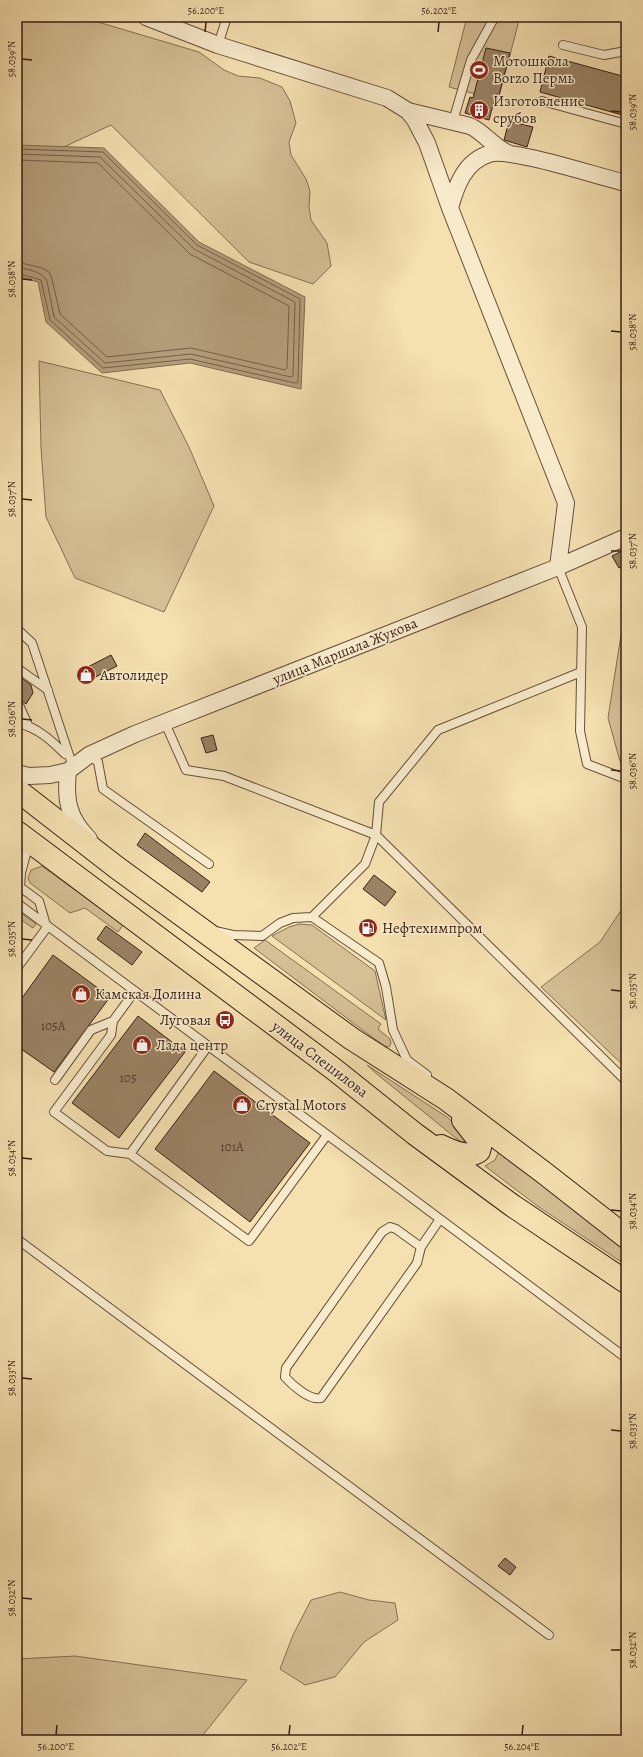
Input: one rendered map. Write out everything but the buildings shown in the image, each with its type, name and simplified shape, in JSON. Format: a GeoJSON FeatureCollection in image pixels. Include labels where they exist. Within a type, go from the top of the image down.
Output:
{"type":"FeatureCollection","features":[{"type":"Feature","properties":{"kind":"main road"},"geometry":{"type":"LineString","coordinates":[[17,790],[116,867],[352,1039],[446,1099],[626,1237]]}},
{"type":"Feature","properties":{"kind":"main road","name":"улица Спешилова"},"geometry":{"type":"LineString","coordinates":[[23,837],[335,1070],[415,1134],[513,1206],[626,1282]]}},
{"type":"Feature","properties":{"kind":"main road"},"geometry":{"type":"LineString","coordinates":[[415,1134],[448,1149],[464,1154],[474,1155],[479,1151],[481,1143],[476,1135],[446,1099]]}},
{"type":"Feature","properties":{"kind":"street"},"geometry":{"type":"LineString","coordinates":[[146,17],[218,45],[387,98],[408,111],[453,121],[475,128],[498,148],[512,154]]}},
{"type":"Feature","properties":{"kind":"street"},"geometry":{"type":"LineString","coordinates":[[408,111],[415,120],[427,144],[450,208],[566,503],[558,567]]}},
{"type":"Feature","properties":{"kind":"street"},"geometry":{"type":"LineString","coordinates":[[450,208],[458,184],[472,164],[489,154],[496,152],[512,154],[626,183]]}},
{"type":"Feature","properties":{"kind":"street","name":"улица Маршала Жукова"},"geometry":{"type":"LineString","coordinates":[[69,764],[165,723],[558,567],[626,537]]}},
{"type":"Feature","properties":{"kind":"street"},"geometry":{"type":"LineString","coordinates":[[17,773],[29,776],[50,775],[69,764]]}},
{"type":"Feature","properties":{"kind":"street"},"geometry":{"type":"LineString","coordinates":[[69,764],[66,792],[70,812],[82,832],[116,867]]}},
{"type":"Feature","properties":{"kind":"lane"},"geometry":{"type":"LineString","coordinates":[[218,45],[227,17]]}},
{"type":"Feature","properties":{"kind":"lane"},"geometry":{"type":"LineString","coordinates":[[453,121],[471,60],[493,20]]}},
{"type":"Feature","properties":{"kind":"lane"},"geometry":{"type":"LineString","coordinates":[[563,45],[604,55],[626,51]]}},
{"type":"Feature","properties":{"kind":"lane"},"geometry":{"type":"LineString","coordinates":[[542,101],[626,124]]}},
{"type":"Feature","properties":{"kind":"lane"},"geometry":{"type":"LineString","coordinates":[[558,567],[582,627],[580,731],[587,764],[626,779]]}},
{"type":"Feature","properties":{"kind":"lane"},"geometry":{"type":"LineString","coordinates":[[17,629],[32,643],[48,690],[69,764]]}},
{"type":"Feature","properties":{"kind":"lane"},"geometry":{"type":"LineString","coordinates":[[17,668],[48,690]]}},
{"type":"Feature","properties":{"kind":"lane"},"geometry":{"type":"LineString","coordinates":[[312,917],[365,864],[376,835],[379,802],[438,730],[581,672]]}},
{"type":"Feature","properties":{"kind":"lane"},"geometry":{"type":"LineString","coordinates":[[17,705],[20,707],[28,725]]}},
{"type":"Feature","properties":{"kind":"lane"},"geometry":{"type":"LineString","coordinates":[[17,723],[28,725],[50,738],[69,764]]}},
{"type":"Feature","properties":{"kind":"lane"},"geometry":{"type":"LineString","coordinates":[[165,723],[186,770],[224,776],[376,835],[626,1081]]}},
{"type":"Feature","properties":{"kind":"lane"},"geometry":{"type":"LineString","coordinates":[[88,755],[98,762],[103,789],[209,864]]}},
{"type":"Feature","properties":{"kind":"lane"},"geometry":{"type":"LineString","coordinates":[[23,837],[20,887],[39,902],[47,925]]}},
{"type":"Feature","properties":{"kind":"lane"},"geometry":{"type":"LineString","coordinates":[[17,903],[626,1358]]}},
{"type":"Feature","properties":{"kind":"lane"},"geometry":{"type":"LineString","coordinates":[[190,921],[217,932],[233,935],[262,936],[280,923],[293,918],[312,917],[379,963],[386,987],[392,1030],[399,1046],[407,1060],[430,1077],[446,1099]]}},
{"type":"Feature","properties":{"kind":"lane"},"geometry":{"type":"LineString","coordinates":[[17,968],[47,925]]}},
{"type":"Feature","properties":{"kind":"lane"},"geometry":{"type":"LineString","coordinates":[[135,991],[114,1021],[111,1035],[54,1112],[107,1151],[130,1154],[249,1241],[327,1135]]}},
{"type":"Feature","properties":{"kind":"lane"},"geometry":{"type":"LineString","coordinates":[[55,1080],[91,1030],[114,1021]]}},
{"type":"Feature","properties":{"kind":"lane"},"geometry":{"type":"LineString","coordinates":[[130,1154],[208,1046]]}},
{"type":"Feature","properties":{"kind":"lane"},"geometry":{"type":"LineString","coordinates":[[421,1247],[390,1227],[382,1232],[286,1368],[285,1377],[312,1397],[316,1399],[321,1398],[417,1263],[421,1247],[440,1220]]}},
{"type":"Feature","properties":{"kind":"lane"},"geometry":{"type":"LineString","coordinates":[[17,1239],[549,1635]]}},
{"type":"Feature","properties":{"kind":"shaded area"},"geometry":{"type":"Polygon","coordinates":[[[17,17],[81,17],[199,52],[224,70],[238,76],[260,78],[282,87],[290,101],[296,123],[289,142],[291,155],[306,179],[310,191],[309,207],[311,220],[327,243],[331,266],[313,284],[249,262],[111,125],[17,169],[17,17]]]}},
{"type":"Feature","properties":{"kind":"shaded area","name":"Мотошкола Borzo Пермь"},"geometry":{"type":"Polygon","coordinates":[[[467,17],[520,17],[498,100],[449,87],[467,17]]]}},
{"type":"Feature","properties":{"kind":"shaded area"},"geometry":{"type":"Polygon","coordinates":[[[39,361],[160,390],[189,447],[214,506],[164,612],[75,578],[46,517],[41,448],[39,361]]]}},
{"type":"Feature","properties":{"kind":"shaded area"},"geometry":{"type":"Polygon","coordinates":[[[626,633],[626,772],[623,772],[608,718],[621,635],[626,633]]]}},
{"type":"Feature","properties":{"kind":"shaded area"},"geometry":{"type":"Polygon","coordinates":[[[42,866],[123,925],[118,932],[85,908],[70,913],[30,883],[28,878],[31,870],[42,866]]]}},
{"type":"Feature","properties":{"kind":"shaded area"},"geometry":{"type":"Polygon","coordinates":[[[626,903],[626,1068],[541,987],[600,942],[626,903]]]}},
{"type":"Feature","properties":{"kind":"shaded area"},"geometry":{"type":"Polygon","coordinates":[[[17,910],[36,924],[33,928],[17,917],[17,910]]]}},
{"type":"Feature","properties":{"kind":"shaded area"},"geometry":{"type":"Polygon","coordinates":[[[299,924],[312,925],[375,971],[386,1020],[272,936],[289,927],[299,924]]]}},
{"type":"Feature","properties":{"kind":"shaded area"},"geometry":{"type":"Polygon","coordinates":[[[265,940],[381,1024],[378,1029],[390,1039],[391,1043],[389,1047],[385,1046],[369,1035],[254,948],[265,940]]]}},
{"type":"Feature","properties":{"kind":"shaded area"},"geometry":{"type":"Polygon","coordinates":[[[367,1065],[447,1117],[468,1136],[468,1139],[462,1142],[457,1139],[367,1065]]]}},
{"type":"Feature","properties":{"kind":"shaded area"},"geometry":{"type":"Polygon","coordinates":[[[500,1149],[545,1182],[626,1249],[626,1265],[536,1205],[485,1166],[495,1160],[500,1149]]]}},
{"type":"Feature","properties":{"kind":"shaded area"},"geometry":{"type":"Polygon","coordinates":[[[340,1592],[369,1600],[395,1603],[398,1620],[364,1642],[335,1677],[305,1685],[280,1669],[293,1635],[311,1600],[340,1592]]]}},
{"type":"Feature","properties":{"kind":"shaded area"},"geometry":{"type":"Polygon","coordinates":[[[75,1656],[247,1680],[199,1740],[17,1740],[17,1659],[75,1656]]]}},
{"type":"Feature","properties":{"kind":"water"},"geometry":{"type":"Polygon","coordinates":[[[17,145],[104,148],[199,242],[305,297],[301,389],[190,363],[102,373],[46,322],[38,282],[17,276],[17,145]]]}},
{"type":"Feature","properties":{"kind":"place","name":"Мотошкола Borzo Пермь"},"geometry":{"type":"Point","coordinates":[479,70]}},
{"type":"Feature","properties":{"kind":"place","name":"Изготовление срубов"},"geometry":{"type":"Point","coordinates":[479,110]}},
{"type":"Feature","properties":{"kind":"place","name":"Автолидер"},"geometry":{"type":"Point","coordinates":[86,675]}},
{"type":"Feature","properties":{"kind":"place","name":"Нефтехимпром"},"geometry":{"type":"Point","coordinates":[368,928]}},
{"type":"Feature","properties":{"kind":"place","name":"Камская Долина"},"geometry":{"type":"Point","coordinates":[81,994]}},
{"type":"Feature","properties":{"kind":"place","name":"Луговая"},"geometry":{"type":"Point","coordinates":[225,1020]}},
{"type":"Feature","properties":{"kind":"place","name":"Лада центр"},"geometry":{"type":"Point","coordinates":[142,1045]}},
{"type":"Feature","properties":{"kind":"place","name":"Crystal Motors"},"geometry":{"type":"Point","coordinates":[242,1105]}}]}
